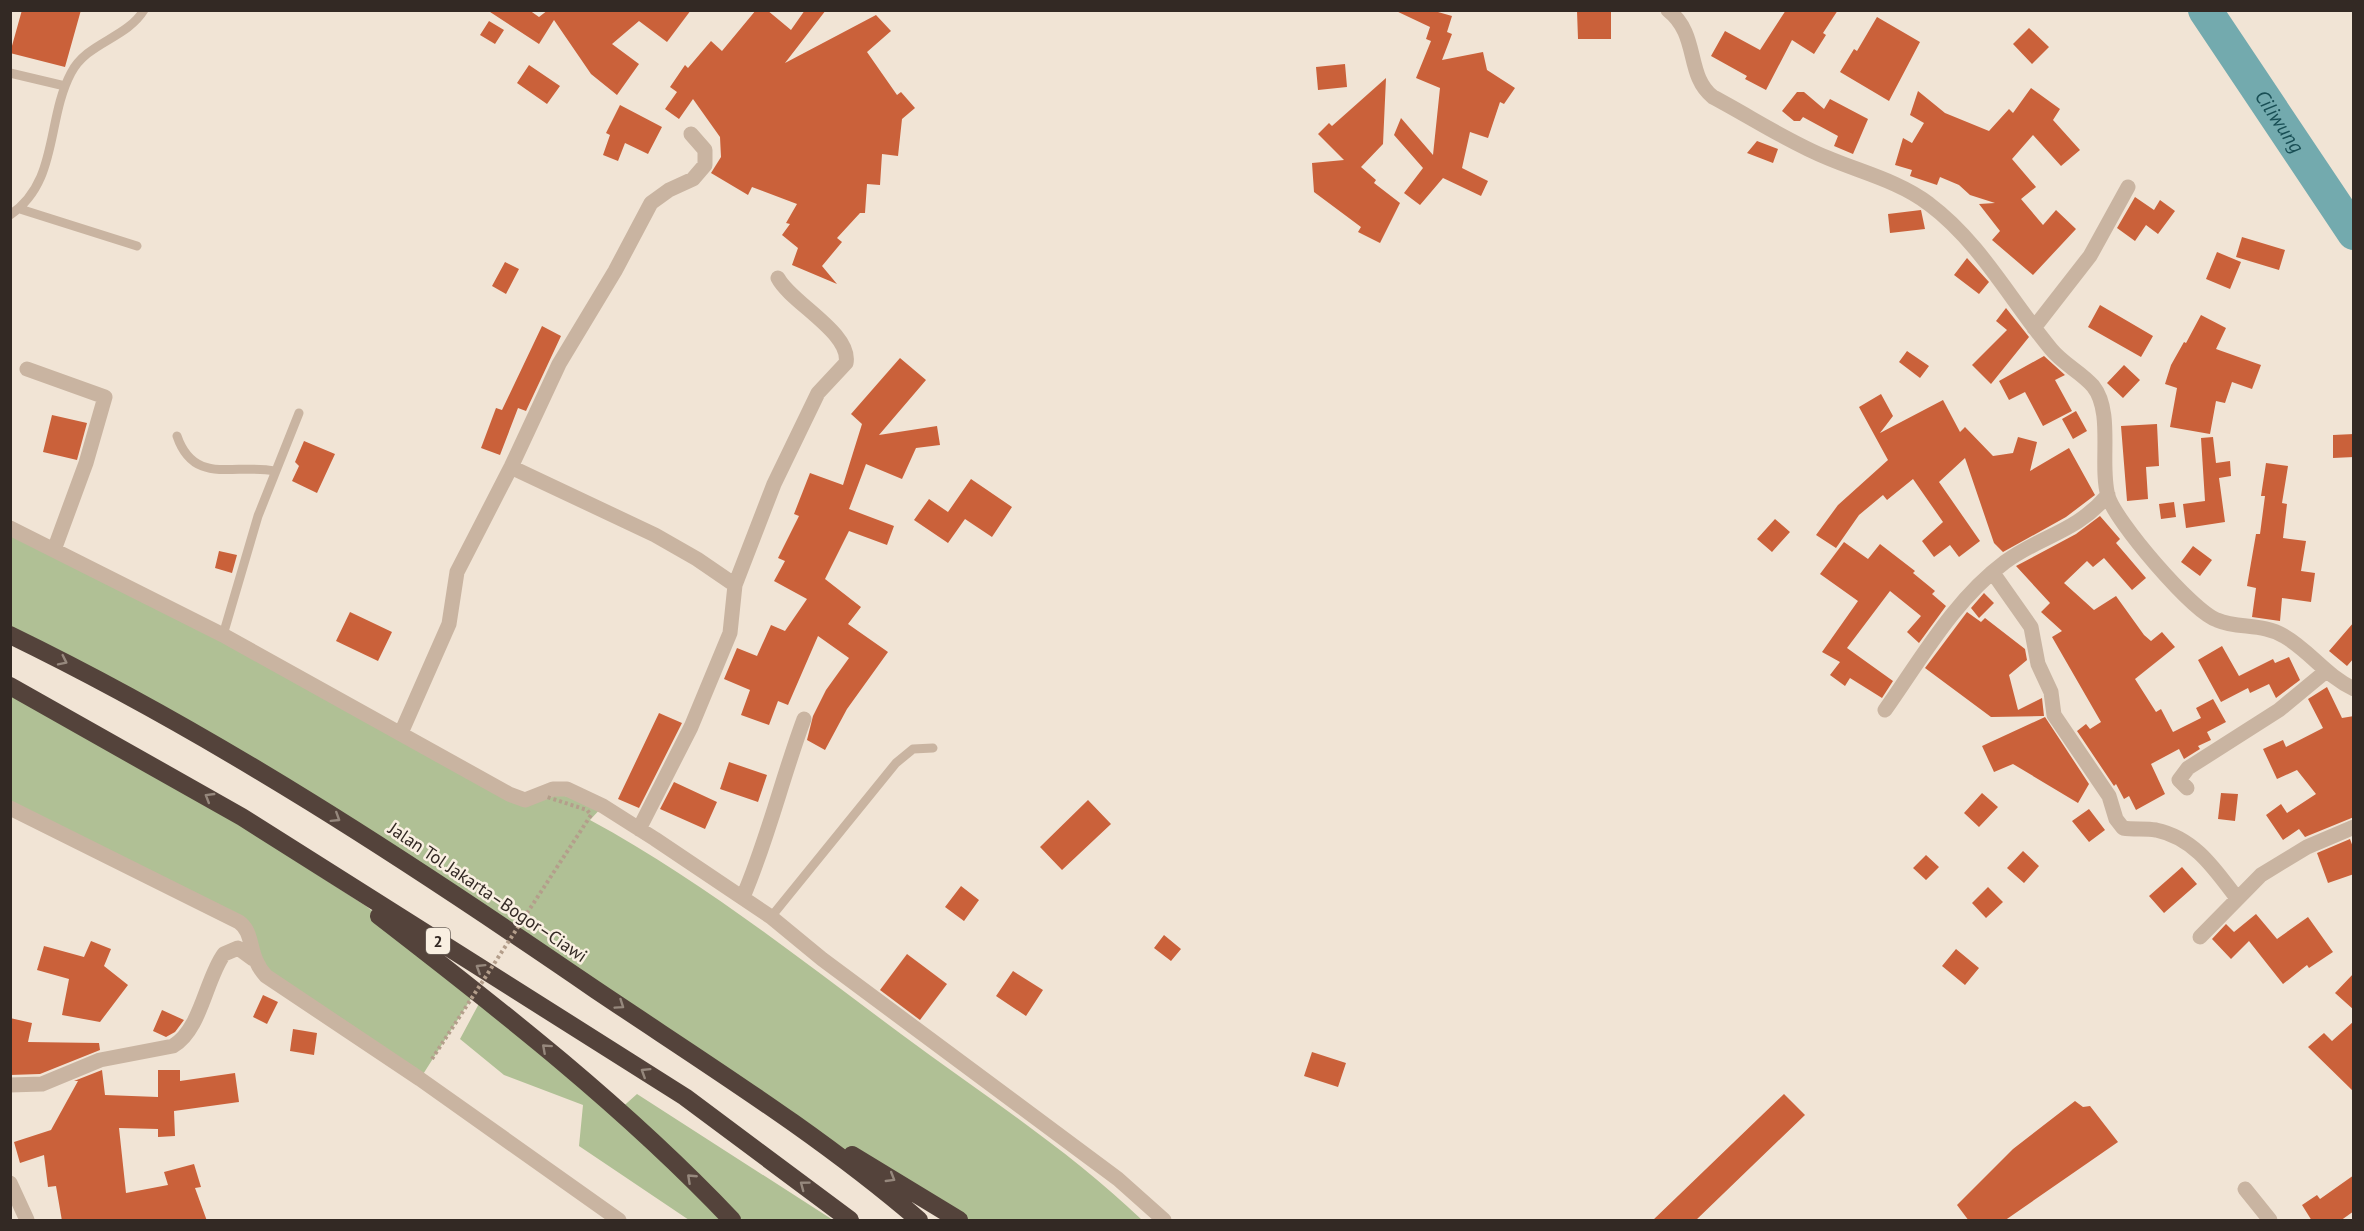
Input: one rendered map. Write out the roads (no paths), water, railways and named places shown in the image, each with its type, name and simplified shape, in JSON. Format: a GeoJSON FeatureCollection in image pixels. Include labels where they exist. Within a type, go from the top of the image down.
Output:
{"type":"FeatureCollection","features":[{"type":"Feature","properties":{"kind":"highway","name":"Jalan Tol Jakarta–Bogor–Ciawi"},"geometry":{"type":"LineString","coordinates":[[10,635],[93,676],[286,787],[515,932],[768,1105],[919,1221]]}},
{"type":"Feature","properties":{"kind":"highway","name":"2"},"geometry":{"type":"LineString","coordinates":[[10,686],[242,817],[685,1097],[850,1221]]}},
{"type":"Feature","properties":{"kind":"highway"},"geometry":{"type":"LineString","coordinates":[[242,817],[366,906],[536,1038],[696,1183],[732,1221]]}},
{"type":"Feature","properties":{"kind":"highway"},"geometry":{"type":"LineString","coordinates":[[768,1105],[959,1221]]}},
{"type":"Feature","properties":{"kind":"street"},"geometry":{"type":"LineString","coordinates":[[1668,10],[1689,38],[1697,75],[1707,92],[1805,148],[1927,202],[1968,240],[2060,360],[2093,387],[2104,421],[2108,495],[2123,524],[2144,550],[2202,611],[2217,621],[2255,626],[2282,634],[2325,672],[2354,689]]}},
{"type":"Feature","properties":{"kind":"street"},"geometry":{"type":"LineString","coordinates":[[401,733],[449,624],[457,572],[511,467],[559,364],[615,271],[645,212],[658,196],[693,179],[705,165],[705,150],[691,134]]}},
{"type":"Feature","properties":{"kind":"street"},"geometry":{"type":"LineString","coordinates":[[2034,328],[2090,256],[2128,186]]}},
{"type":"Feature","properties":{"kind":"street"},"geometry":{"type":"LineString","coordinates":[[639,829],[691,727],[730,633],[735,585],[770,495],[818,393],[842,370],[847,358],[837,340],[815,314],[786,290],[778,278]]}},
{"type":"Feature","properties":{"kind":"street"},"geometry":{"type":"LineString","coordinates":[[27,369],[105,396],[86,463],[54,550]]}},
{"type":"Feature","properties":{"kind":"street"},"geometry":{"type":"LineString","coordinates":[[511,467],[655,536],[697,559],[735,585]]}},
{"type":"Feature","properties":{"kind":"street"},"geometry":{"type":"LineString","coordinates":[[1885,710],[1960,604],[1993,573],[2020,553],[2078,523],[2091,514],[2108,495]]}},
{"type":"Feature","properties":{"kind":"street"},"geometry":{"type":"LineString","coordinates":[[10,528],[223,635],[519,798],[529,799],[553,789],[567,789],[639,829],[771,917],[816,954],[1118,1179],[1164,1221]]}},
{"type":"Feature","properties":{"kind":"street"},"geometry":{"type":"LineString","coordinates":[[1993,573],[2031,627],[2038,664],[2051,692],[2054,715],[2109,796],[2116,819],[2123,828],[2154,830],[2181,837],[2208,860],[2236,897]]}},
{"type":"Feature","properties":{"kind":"street"},"geometry":{"type":"LineString","coordinates":[[2187,788],[2180,780],[2188,768],[2279,710],[2325,672]]}},
{"type":"Feature","properties":{"kind":"street"},"geometry":{"type":"LineString","coordinates":[[743,897],[763,851],[784,777],[804,719]]}},
{"type":"Feature","properties":{"kind":"street"},"geometry":{"type":"LineString","coordinates":[[10,808],[239,922],[249,933],[253,959],[259,969],[277,985],[420,1079],[620,1221]]}},
{"type":"Feature","properties":{"kind":"street"},"geometry":{"type":"LineString","coordinates":[[2200,937],[2236,897],[2274,866],[2354,827]]}},
{"type":"Feature","properties":{"kind":"street"},"geometry":{"type":"LineString","coordinates":[[10,1085],[42,1084],[100,1060],[154,1051],[177,1043],[187,1032],[224,954],[238,948],[253,959]]}},
{"type":"Feature","properties":{"kind":"street"},"geometry":{"type":"LineString","coordinates":[[10,1183],[27,1221]]}},
{"type":"Feature","properties":{"kind":"street"},"geometry":{"type":"LineString","coordinates":[[2245,1189],[2270,1221]]}},
{"type":"Feature","properties":{"kind":"lane"},"geometry":{"type":"LineString","coordinates":[[10,215],[28,201],[39,182],[65,86],[72,71],[90,50],[126,28],[144,10]]}},
{"type":"Feature","properties":{"kind":"lane"},"geometry":{"type":"LineString","coordinates":[[10,73],[65,86]]}},
{"type":"Feature","properties":{"kind":"lane"},"geometry":{"type":"LineString","coordinates":[[20,209],[136,246]]}},
{"type":"Feature","properties":{"kind":"lane"},"geometry":{"type":"LineString","coordinates":[[223,635],[251,538],[299,413]]}},
{"type":"Feature","properties":{"kind":"lane"},"geometry":{"type":"LineString","coordinates":[[177,436],[186,457],[204,468],[257,468],[275,471]]}},
{"type":"Feature","properties":{"kind":"lane"},"geometry":{"type":"LineString","coordinates":[[771,917],[896,763],[913,749],[933,748]]}},
{"type":"Feature","properties":{"kind":"waterway","name":"Ciliwung"},"geometry":{"type":"LineString","coordinates":[[2205,10],[2354,233]]}}]}
